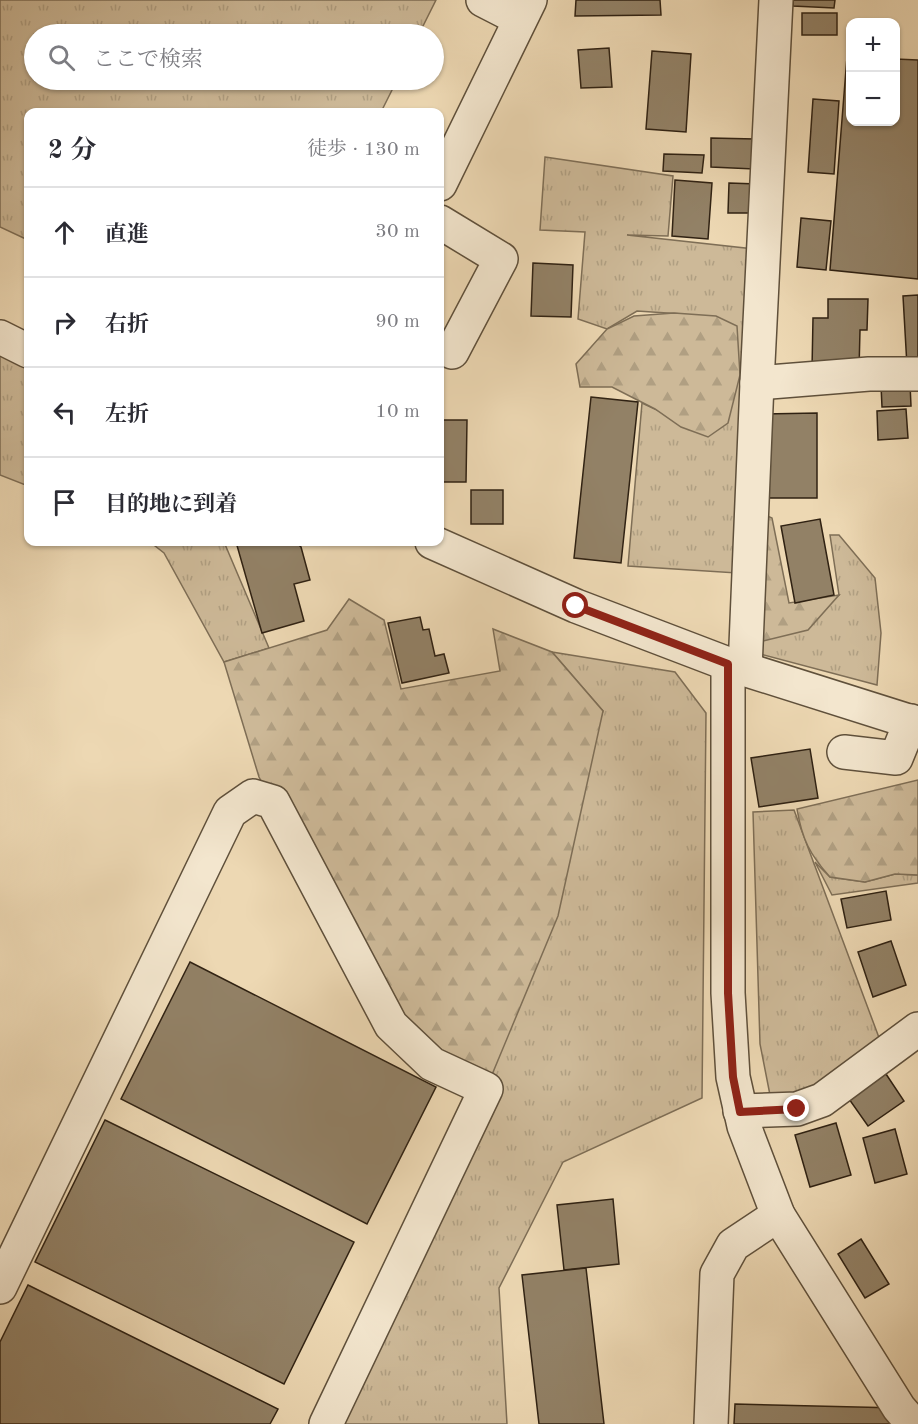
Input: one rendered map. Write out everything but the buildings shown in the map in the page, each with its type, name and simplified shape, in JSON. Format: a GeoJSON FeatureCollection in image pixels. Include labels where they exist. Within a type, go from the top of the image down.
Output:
{"type":"FeatureCollection","features":[{"type":"Feature","properties":{"kind":"street"},"geometry":{"type":"LineString","coordinates":[[444,176],[525,10],[483,0]]}},
{"type":"Feature","properties":{"kind":"street"},"geometry":{"type":"LineString","coordinates":[[776,0],[757,383],[736,666],[728,993],[733,1077],[744,1126],[778,1215],[899,1408],[913,1424]]}},
{"type":"Feature","properties":{"kind":"street"},"geometry":{"type":"LineString","coordinates":[[444,224],[501,259],[452,352]]}},
{"type":"Feature","properties":{"kind":"street"},"geometry":{"type":"LineString","coordinates":[[0,338],[24,349]]}},
{"type":"Feature","properties":{"kind":"street"},"geometry":{"type":"LineString","coordinates":[[757,383],[869,374],[918,374]]}},
{"type":"Feature","properties":{"kind":"street"},"geometry":{"type":"LineString","coordinates":[[441,546],[576,606],[736,666],[914,722],[896,758],[844,752]]}},
{"type":"Feature","properties":{"kind":"street"},"geometry":{"type":"LineString","coordinates":[[0,1287],[230,812],[253,796],[273,802],[391,1025],[432,1064],[486,1089],[326,1424]]}},
{"type":"Feature","properties":{"kind":"street"},"geometry":{"type":"LineString","coordinates":[[740,1112],[797,1109],[822,1100],[918,1029]]}},
{"type":"Feature","properties":{"kind":"street"},"geometry":{"type":"LineString","coordinates":[[711,1424],[717,1274],[733,1245],[778,1215]]}},
{"type":"Feature","properties":{"kind":"green space"},"geometry":{"type":"Polygon","coordinates":[[[0,0],[436,0],[424,24],[24,24],[24,90],[392,90],[383,108],[24,108],[24,238],[0,227],[0,0]]]}},
{"type":"Feature","properties":{"kind":"green space"},"geometry":{"type":"Polygon","coordinates":[[[545,157],[673,176],[668,236],[627,235],[763,250],[737,573],[628,566],[642,403],[681,421],[682,314],[637,311],[607,329],[578,319],[585,232],[540,230],[545,157]]]}},
{"type":"Feature","properties":{"kind":"green space"},"geometry":{"type":"Polygon","coordinates":[[[674,313],[716,316],[737,326],[740,375],[728,423],[708,437],[681,427],[655,409],[612,387],[580,387],[576,364],[607,329],[634,316],[674,313]]]}},
{"type":"Feature","properties":{"kind":"green space"},"geometry":{"type":"Polygon","coordinates":[[[0,348],[24,360],[24,484],[0,475],[0,348]]]}},
{"type":"Feature","properties":{"kind":"green space"},"geometry":{"type":"Polygon","coordinates":[[[752,509],[772,518],[789,603],[839,595],[808,630],[755,643],[752,509]]]}},
{"type":"Feature","properties":{"kind":"green space"},"geometry":{"type":"Polygon","coordinates":[[[830,535],[839,535],[875,578],[881,633],[877,685],[760,654],[755,643],[839,595],[830,535]]]}},
{"type":"Feature","properties":{"kind":"green space"},"geometry":{"type":"Polygon","coordinates":[[[155,546],[226,546],[269,648],[224,662],[164,553],[155,546]]]}},
{"type":"Feature","properties":{"kind":"green space"},"geometry":{"type":"Polygon","coordinates":[[[349,599],[384,620],[401,689],[500,671],[493,629],[552,652],[603,711],[558,916],[486,1089],[391,1025],[259,777],[224,662],[327,630],[349,599]]]}},
{"type":"Feature","properties":{"kind":"green space"},"geometry":{"type":"Polygon","coordinates":[[[552,652],[675,672],[706,713],[702,1098],[563,1162],[499,1288],[507,1424],[326,1424],[481,1099],[603,711],[552,652]]]}},
{"type":"Feature","properties":{"kind":"green space"},"geometry":{"type":"Polygon","coordinates":[[[918,780],[918,875],[895,874],[865,882],[830,877],[808,846],[801,829],[797,809],[918,780]]]}},
{"type":"Feature","properties":{"kind":"green space"},"geometry":{"type":"Polygon","coordinates":[[[794,810],[881,1043],[806,1099],[770,1095],[760,1044],[753,812],[794,810]]]}},
{"type":"Feature","properties":{"kind":"green space"},"geometry":{"type":"Polygon","coordinates":[[[815,862],[830,877],[865,882],[895,874],[918,875],[918,883],[832,895],[815,862]]]}},
{"type":"Feature","properties":{"kind":"route"},"geometry":{"type":"LineString","coordinates":[[576,606],[728,664],[728,993],[733,1077],[740,1112],[797,1109]]}}]}
